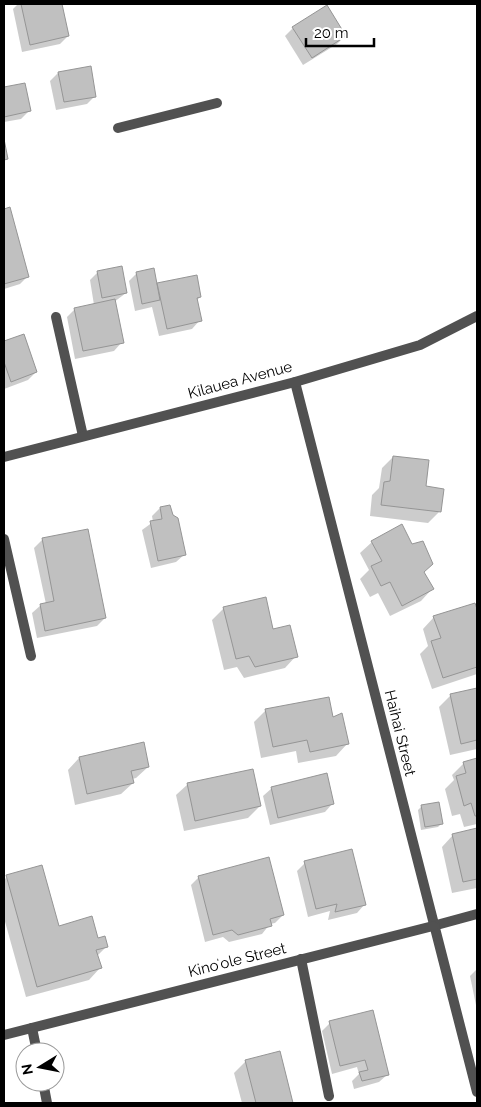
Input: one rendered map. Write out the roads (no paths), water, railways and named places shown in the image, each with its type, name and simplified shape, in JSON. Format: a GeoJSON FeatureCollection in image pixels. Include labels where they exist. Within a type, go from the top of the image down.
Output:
{"type":"FeatureCollection","features":[{"type":"Feature","properties":{"kind":"street"},"geometry":{"type":"LineString","coordinates":[[118,128],[217,103]]}},
{"type":"Feature","properties":{"kind":"street","name":"Kilauea Avenue"},"geometry":{"type":"LineString","coordinates":[[4,456],[295,382],[420,345],[477,316]]}},
{"type":"Feature","properties":{"kind":"street"},"geometry":{"type":"LineString","coordinates":[[56,317],[83,436]]}},
{"type":"Feature","properties":{"kind":"street","name":"Haihai Street"},"geometry":{"type":"LineString","coordinates":[[295,382],[477,1092]]}},
{"type":"Feature","properties":{"kind":"street"},"geometry":{"type":"LineString","coordinates":[[4,538],[31,656]]}},
{"type":"Feature","properties":{"kind":"street","name":"Kinoʻole Street"},"geometry":{"type":"LineString","coordinates":[[4,1035],[477,914]]}},
{"type":"Feature","properties":{"kind":"street"},"geometry":{"type":"LineString","coordinates":[[301,959],[329,1096]]}},
{"type":"Feature","properties":{"kind":"street"},"geometry":{"type":"LineString","coordinates":[[32,1028],[35,1042]]}}]}
